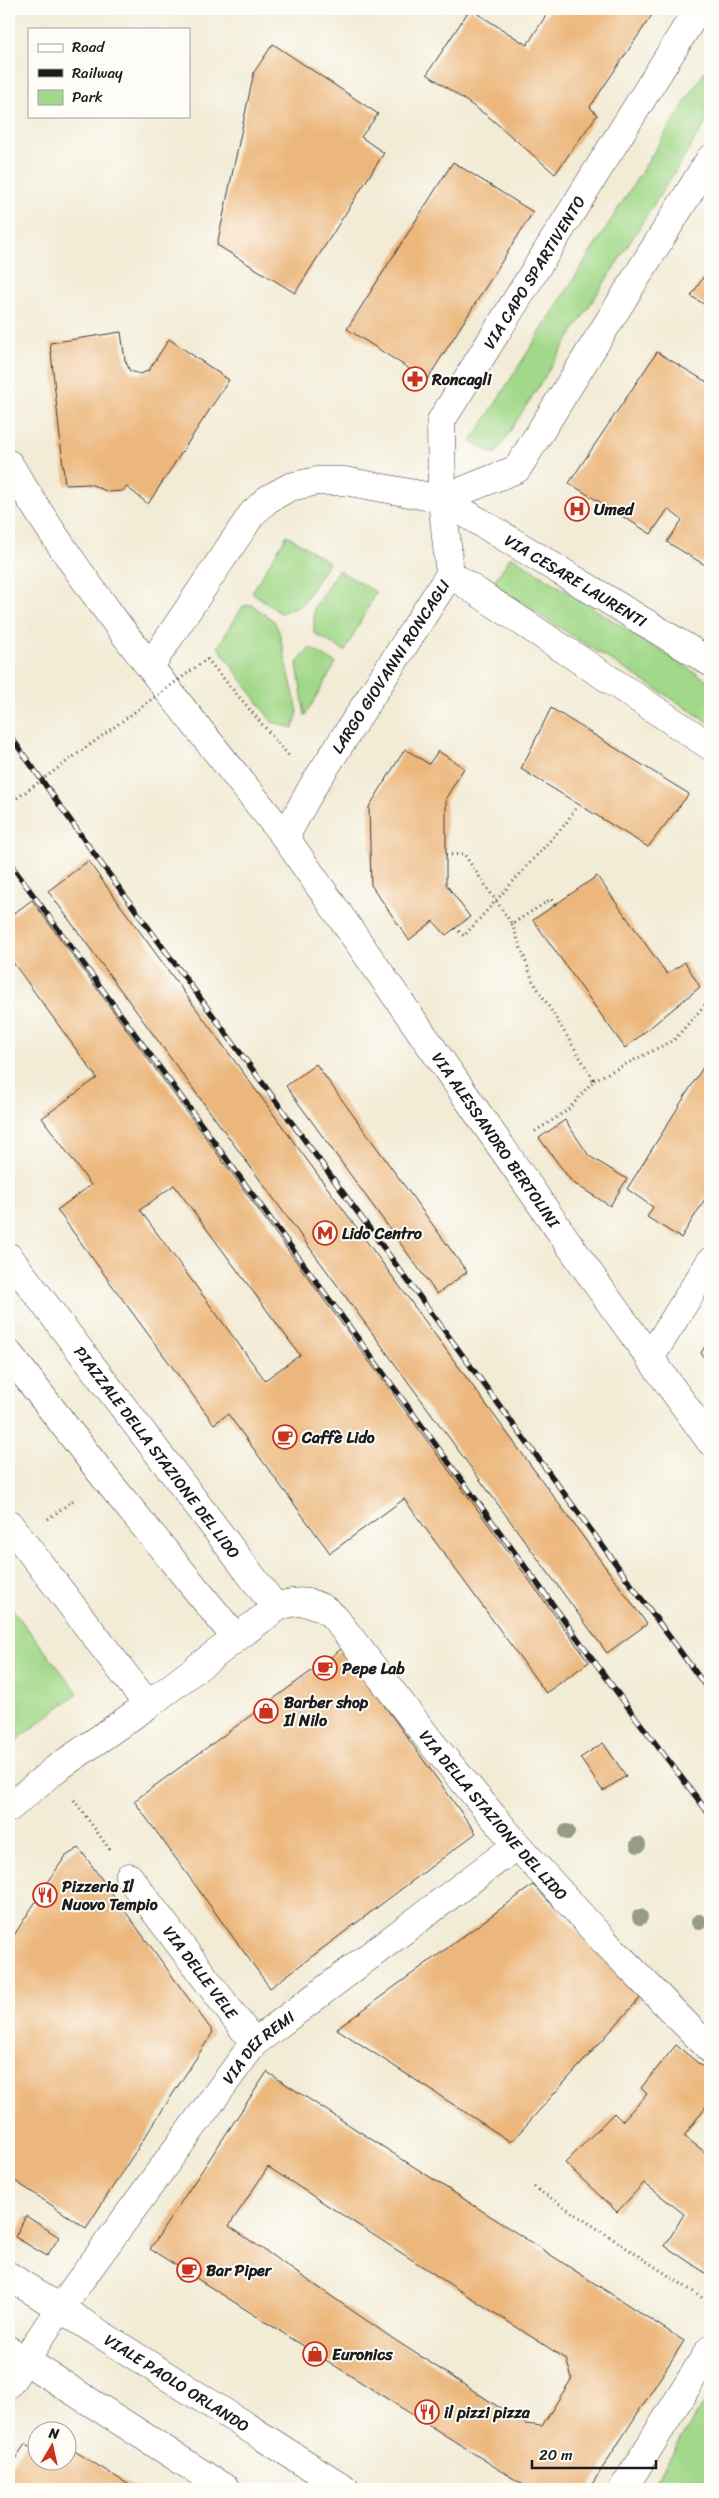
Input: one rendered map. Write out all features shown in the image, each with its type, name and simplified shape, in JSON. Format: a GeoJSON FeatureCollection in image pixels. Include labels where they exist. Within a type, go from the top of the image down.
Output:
{"type":"FeatureCollection","features":[{"type":"Feature","properties":{"kind":"street","name":"VIA CAPO SPARTIVENTO"},"geometry":{"type":"LineString","coordinates":[[442,499],[442,422],[698,9]]}},
{"type":"Feature","properties":{"kind":"street"},"geometry":{"type":"LineString","coordinates":[[150,666],[252,514],[280,492],[302,483],[345,481],[442,499],[517,470],[710,159]]}},
{"type":"Feature","properties":{"kind":"street"},"geometry":{"type":"LineString","coordinates":[[9,464],[71,560],[150,666],[285,837]]}},
{"type":"Feature","properties":{"kind":"street","name":"LARGO GIOVANNI RONCAGLI"},"geometry":{"type":"LineString","coordinates":[[285,837],[313,786],[450,574],[442,499]]}},
{"type":"Feature","properties":{"kind":"street","name":"VIA CESARE LAURENTI"},"geometry":{"type":"LineString","coordinates":[[442,499],[710,662]]}},
{"type":"Feature","properties":{"kind":"street"},"geometry":{"type":"LineString","coordinates":[[450,574],[710,746]]}},
{"type":"Feature","properties":{"kind":"street","name":"VIA ALESSANDRO BERTOLINI"},"geometry":{"type":"LineString","coordinates":[[285,837],[504,1152],[710,1440]]}},
{"type":"Feature","properties":{"kind":"street","name":"PIAZZALE DELLA STAZIONE DEL LIDO"},"geometry":{"type":"LineString","coordinates":[[9,1257],[276,1608]]}},
{"type":"Feature","properties":{"kind":"street"},"geometry":{"type":"LineString","coordinates":[[650,1358],[710,1262]]}},
{"type":"Feature","properties":{"kind":"street"},"geometry":{"type":"LineString","coordinates":[[9,1354],[111,1485],[236,1638]]}},
{"type":"Feature","properties":{"kind":"street"},"geometry":{"type":"LineString","coordinates":[[9,1524],[148,1705]]}},
{"type":"Feature","properties":{"kind":"street","name":"VIA DELLA STAZIONE DEL LIDO"},"geometry":{"type":"LineString","coordinates":[[276,1608],[294,1602],[307,1602],[329,1611],[434,1746],[517,1845],[604,1941],[710,2049]]}},
{"type":"Feature","properties":{"kind":"street"},"geometry":{"type":"LineString","coordinates":[[9,1808],[53,1771],[148,1705],[276,1608]]}},
{"type":"Feature","properties":{"kind":"street","name":"VIA DEI REMI"},"geometry":{"type":"LineString","coordinates":[[9,2384],[16,2355],[60,2308],[254,2043],[517,1845]]}},
{"type":"Feature","properties":{"kind":"street","name":"VIA DELLE VELE"},"geometry":{"type":"LineString","coordinates":[[129,1877],[254,2043]]}},
{"type":"Feature","properties":{"kind":"street","name":"VIALE PAOLO ORLANDO"},"geometry":{"type":"LineString","coordinates":[[9,2276],[345,2489]]}},
{"type":"Feature","properties":{"kind":"street"},"geometry":{"type":"LineString","coordinates":[[624,2489],[710,2350]]}},
{"type":"Feature","properties":{"kind":"street"},"geometry":{"type":"LineString","coordinates":[[16,2355],[226,2489]]}},
{"type":"Feature","properties":{"kind":"path"},"geometry":{"type":"LineString","coordinates":[[9,804],[207,659],[265,724]]}},
{"type":"Feature","properties":{"kind":"path"},"geometry":{"type":"LineString","coordinates":[[455,928],[464,936],[566,823],[577,806]]}},
{"type":"Feature","properties":{"kind":"path"},"geometry":{"type":"LineString","coordinates":[[446,855],[464,854],[512,924],[533,981],[594,1080]]}},
{"type":"Feature","properties":{"kind":"path"},"geometry":{"type":"LineString","coordinates":[[512,924],[551,899],[555,905]]}},
{"type":"Feature","properties":{"kind":"path"},"geometry":{"type":"LineString","coordinates":[[504,1152],[568,1110],[594,1080],[674,1040],[710,999]]}},
{"type":"Feature","properties":{"kind":"path"},"geometry":{"type":"LineString","coordinates":[[53,1771],[129,1877]]}},
{"type":"Feature","properties":{"kind":"path"},"geometry":{"type":"LineString","coordinates":[[534,2187],[710,2303]]}},
{"type":"Feature","properties":{"kind":"green space"},"geometry":{"type":"Polygon","coordinates":[[[710,63],[710,116],[495,455],[471,442],[710,63]]]}},
{"type":"Feature","properties":{"kind":"green space"},"geometry":{"type":"Polygon","coordinates":[[[287,535],[329,562],[301,606],[280,613],[252,592],[287,535]]]}},
{"type":"Feature","properties":{"kind":"green space"},"geometry":{"type":"Polygon","coordinates":[[[511,556],[710,682],[710,723],[492,585],[511,556]]]}},
{"type":"Feature","properties":{"kind":"green space"},"geometry":{"type":"Polygon","coordinates":[[[338,570],[376,592],[345,651],[314,633],[314,608],[338,570]]]}},
{"type":"Feature","properties":{"kind":"green space"},"geometry":{"type":"Polygon","coordinates":[[[252,605],[274,621],[279,632],[298,712],[293,728],[272,722],[218,647],[243,606],[252,605]]]}},
{"type":"Feature","properties":{"kind":"green space"},"geometry":{"type":"Polygon","coordinates":[[[310,648],[336,663],[305,716],[297,663],[310,648]]]}},
{"type":"Feature","properties":{"kind":"green space"},"geometry":{"type":"Polygon","coordinates":[[[9,1605],[78,1693],[9,1746],[9,1605]]]}},
{"type":"Feature","properties":{"kind":"green space"},"geometry":{"type":"Polygon","coordinates":[[[710,2393],[710,2489],[650,2489],[710,2393]]]}},
{"type":"Feature","properties":{"kind":"building"},"geometry":{"type":"Polygon","coordinates":[[[470,9],[527,45],[550,9],[656,9],[590,107],[597,115],[555,174],[489,117],[427,74],[470,9]]]}},
{"type":"Feature","properties":{"kind":"building"},"geometry":{"type":"Polygon","coordinates":[[[273,44],[378,114],[361,137],[384,153],[295,293],[217,245],[254,72],[273,44]]]}},
{"type":"Feature","properties":{"kind":"building"},"geometry":{"type":"Polygon","coordinates":[[[453,162],[533,212],[427,380],[347,329],[453,162]]]}},
{"type":"Feature","properties":{"kind":"building"},"geometry":{"type":"Polygon","coordinates":[[[710,267],[710,308],[691,296],[710,267]]]}},
{"type":"Feature","properties":{"kind":"building"},"geometry":{"type":"Polygon","coordinates":[[[121,332],[125,360],[130,371],[141,374],[149,370],[169,339],[229,380],[148,504],[127,487],[122,491],[108,492],[90,484],[65,485],[50,343],[121,332]]]}},
{"type":"Feature","properties":{"kind":"building"},"geometry":{"type":"Polygon","coordinates":[[[657,352],[710,384],[710,568],[667,542],[682,520],[668,509],[651,534],[569,483],[657,352]]]}},
{"type":"Feature","properties":{"kind":"building"},"geometry":{"type":"Polygon","coordinates":[[[551,708],[689,794],[648,847],[521,769],[551,708]]]}},
{"type":"Feature","properties":{"kind":"building"},"geometry":{"type":"Polygon","coordinates":[[[405,749],[429,764],[438,751],[464,768],[446,798],[446,884],[470,917],[446,935],[433,921],[409,940],[371,885],[369,807],[405,749]]]}},
{"type":"Feature","properties":{"kind":"building"},"geometry":{"type":"Polygon","coordinates":[[[88,861],[647,1624],[607,1653],[48,891],[88,861]]]}},
{"type":"Feature","properties":{"kind":"building"},"geometry":{"type":"Polygon","coordinates":[[[597,876],[667,974],[685,962],[700,987],[625,1048],[533,920],[597,876]]]}},
{"type":"Feature","properties":{"kind":"building"},"geometry":{"type":"Polygon","coordinates":[[[32,900],[589,1662],[546,1693],[404,1499],[330,1553],[228,1414],[214,1424],[57,1210],[91,1185],[42,1118],[97,1078],[9,957],[9,917],[32,900]],[[174,1185],[140,1210],[265,1380],[300,1355],[174,1185]]]}},
{"type":"Feature","properties":{"kind":"building"},"geometry":{"type":"Polygon","coordinates":[[[707,1061],[710,1063],[710,1191],[681,1238],[647,1217],[653,1207],[627,1189],[707,1061]]]}},
{"type":"Feature","properties":{"kind":"building"},"geometry":{"type":"Polygon","coordinates":[[[316,1064],[467,1272],[437,1294],[286,1086],[316,1064]]]}},
{"type":"Feature","properties":{"kind":"building"},"geometry":{"type":"Polygon","coordinates":[[[565,1120],[589,1156],[627,1179],[610,1206],[572,1182],[539,1138],[565,1120]]]}},
{"type":"Feature","properties":{"kind":"building"},"geometry":{"type":"Polygon","coordinates":[[[710,1338],[710,1367],[701,1353],[710,1338]]]}},
{"type":"Feature","properties":{"kind":"building"},"geometry":{"type":"Polygon","coordinates":[[[343,1648],[476,1833],[270,1988],[134,1801],[343,1648]]]}},
{"type":"Feature","properties":{"kind":"building"},"geometry":{"type":"Polygon","coordinates":[[[603,1743],[626,1776],[603,1791],[580,1758],[603,1743]]]}},
{"type":"Feature","properties":{"kind":"building"},"geometry":{"type":"Polygon","coordinates":[[[79,1848],[213,2032],[86,2228],[9,2177],[9,1943],[66,1856],[79,1848]]]}},
{"type":"Feature","properties":{"kind":"building"},"geometry":{"type":"Polygon","coordinates":[[[533,1885],[641,1997],[511,2142],[337,2029],[533,1885]]]}},
{"type":"Feature","properties":{"kind":"building"},"geometry":{"type":"Polygon","coordinates":[[[676,2045],[710,2073],[710,2101],[684,2136],[710,2156],[710,2276],[665,2246],[684,2214],[644,2183],[617,2212],[565,2163],[614,2113],[622,2121],[647,2094],[641,2088],[676,2045]]]}},
{"type":"Feature","properties":{"kind":"building"},"geometry":{"type":"Polygon","coordinates":[[[267,2072],[684,2341],[589,2489],[530,2489],[150,2249],[267,2072]],[[268,2167],[229,2226],[395,2340],[525,2424],[542,2426],[572,2378],[566,2359],[268,2167]]]}},
{"type":"Feature","properties":{"kind":"building"},"geometry":{"type":"Polygon","coordinates":[[[26,2216],[59,2237],[47,2256],[15,2237],[26,2216]]]}},
{"type":"Feature","properties":{"kind":"building"},"geometry":{"type":"Polygon","coordinates":[[[25,2444],[28,2446],[28,2470],[78,2470],[78,2453],[136,2489],[9,2489],[9,2468],[25,2444]]]}},
{"type":"Feature","properties":{"kind":"railway"},"geometry":{"type":"LineString","coordinates":[[9,734],[95,855],[710,1692]]}},
{"type":"Feature","properties":{"kind":"railway"},"geometry":{"type":"LineString","coordinates":[[9,862],[630,1710],[710,1815]]}},
{"type":"Feature","properties":{"kind":"place","name":"Roncagli"},"geometry":{"type":"Point","coordinates":[415,379]}},
{"type":"Feature","properties":{"kind":"place","name":"Umed"},"geometry":{"type":"Point","coordinates":[577,509]}},
{"type":"Feature","properties":{"kind":"place","name":"Lido Centro"},"geometry":{"type":"Point","coordinates":[325,1233]}},
{"type":"Feature","properties":{"kind":"place","name":"Caffè Lido"},"geometry":{"type":"Point","coordinates":[285,1437]}},
{"type":"Feature","properties":{"kind":"place","name":"Pepe Lab"},"geometry":{"type":"Point","coordinates":[325,1668]}},
{"type":"Feature","properties":{"kind":"place","name":"Barber shop Il Nilo"},"geometry":{"type":"Point","coordinates":[266,1711]}},
{"type":"Feature","properties":{"kind":"place","name":"Pizzeria Il Nuovo Tempio"},"geometry":{"type":"Point","coordinates":[45,1895]}},
{"type":"Feature","properties":{"kind":"place","name":"Bar Piper"},"geometry":{"type":"Point","coordinates":[189,2270]}},
{"type":"Feature","properties":{"kind":"place","name":"Euronics"},"geometry":{"type":"Point","coordinates":[315,2354]}},
{"type":"Feature","properties":{"kind":"place","name":"il pizzi pizza"},"geometry":{"type":"Point","coordinates":[427,2412]}}]}
